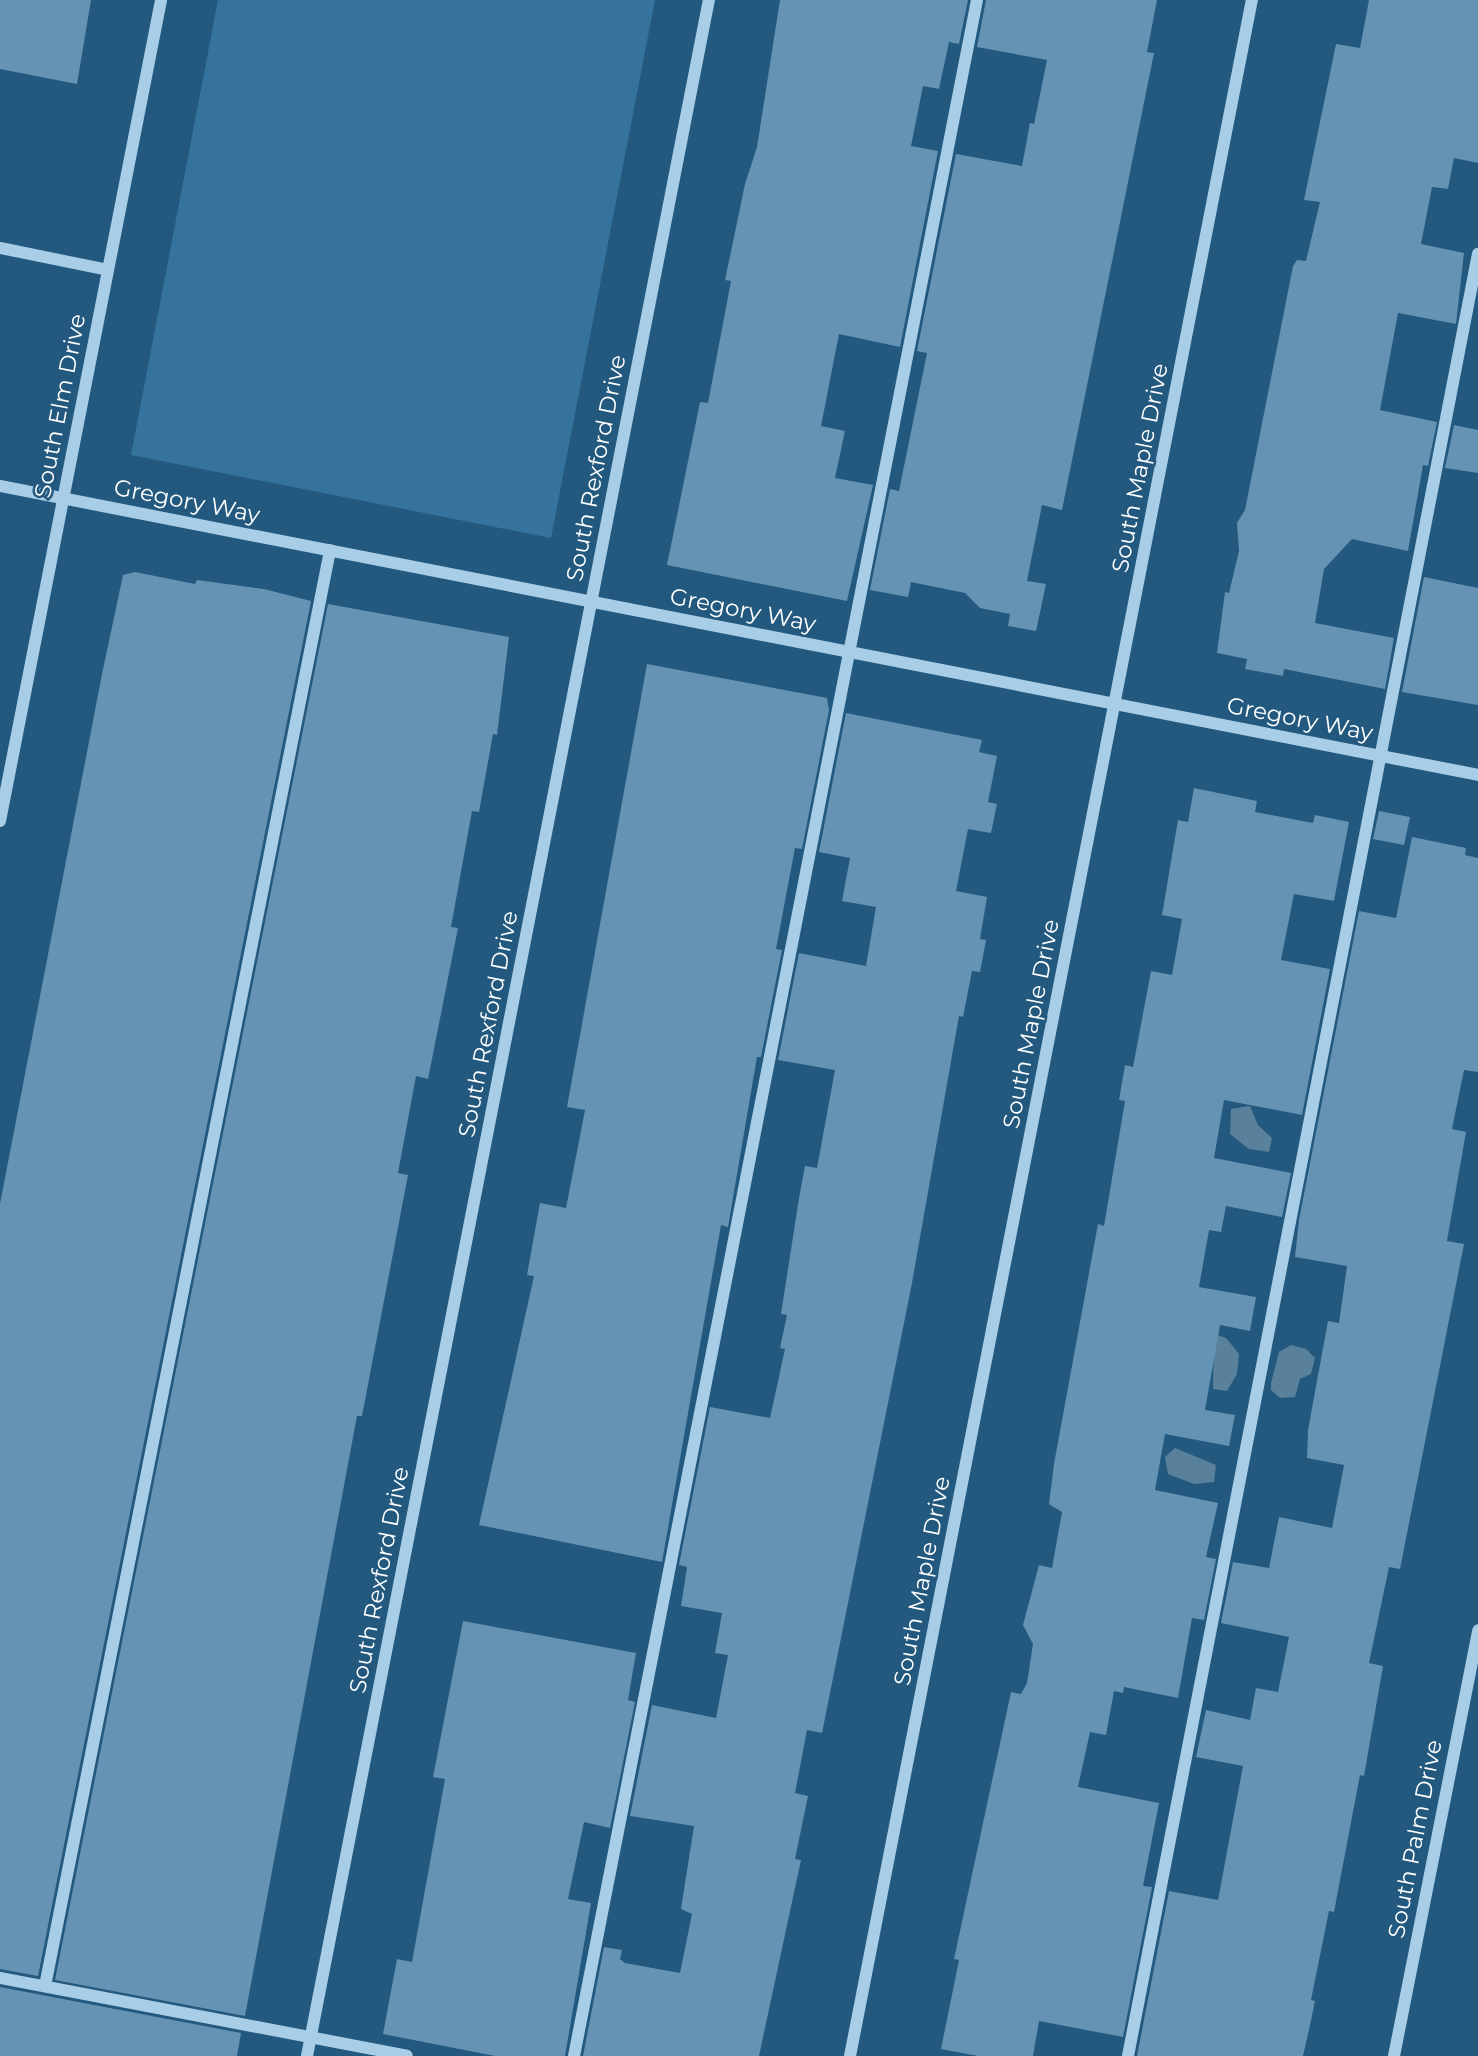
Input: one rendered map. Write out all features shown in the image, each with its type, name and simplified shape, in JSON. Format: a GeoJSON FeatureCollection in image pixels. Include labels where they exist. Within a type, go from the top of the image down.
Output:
{"type":"FeatureCollection","features":[{"type":"Feature","properties":{"kind":"street","name":"South Elm Drive"},"geometry":{"type":"LineString","coordinates":[[0,821],[161,0]]}},
{"type":"Feature","properties":{"kind":"street","name":"South Rexford Drive"},"geometry":{"type":"LineString","coordinates":[[307,2056],[709,0]]}},
{"type":"Feature","properties":{"kind":"street"},"geometry":{"type":"LineString","coordinates":[[573,2056],[977,0]]}},
{"type":"Feature","properties":{"kind":"street","name":"South Maple Drive"},"geometry":{"type":"LineString","coordinates":[[850,2056],[1251,0]]}},
{"type":"Feature","properties":{"kind":"street"},"geometry":{"type":"LineString","coordinates":[[0,248],[108,270]]}},
{"type":"Feature","properties":{"kind":"street"},"geometry":{"type":"LineString","coordinates":[[1128,2056],[1478,254]]}},
{"type":"Feature","properties":{"kind":"street","name":"Gregory Way"},"geometry":{"type":"LineString","coordinates":[[0,486],[1478,775]]}},
{"type":"Feature","properties":{"kind":"street"},"geometry":{"type":"LineString","coordinates":[[45,1986],[330,550]]}},
{"type":"Feature","properties":{"kind":"street","name":"South Palm Drive"},"geometry":{"type":"LineString","coordinates":[[1394,2056],[1478,1630]]}},
{"type":"Feature","properties":{"kind":"street"},"geometry":{"type":"LineString","coordinates":[[0,1978],[408,2056]]}},
{"type":"Feature","properties":{"kind":"shaded area"},"geometry":{"type":"Polygon","coordinates":[[[218,0],[655,0],[551,538],[131,455],[218,0]]]}},
{"type":"Feature","properties":{"kind":"shaded area"},"geometry":{"type":"Polygon","coordinates":[[[1250,1106],[1258,1125],[1272,1138],[1269,1152],[1249,1149],[1230,1134],[1231,1109],[1250,1106]]]}},
{"type":"Feature","properties":{"kind":"shaded area"},"geometry":{"type":"Polygon","coordinates":[[[1214,1334],[1226,1338],[1239,1354],[1237,1374],[1227,1391],[1213,1389],[1214,1334]]]}},
{"type":"Feature","properties":{"kind":"shaded area"},"geometry":{"type":"Polygon","coordinates":[[[1291,1345],[1306,1349],[1315,1358],[1311,1374],[1300,1379],[1295,1397],[1280,1398],[1271,1390],[1271,1383],[1279,1352],[1291,1345]]]}},
{"type":"Feature","properties":{"kind":"shaded area"},"geometry":{"type":"Polygon","coordinates":[[[1175,1448],[1216,1465],[1214,1482],[1194,1484],[1168,1474],[1165,1457],[1175,1448]]]}},
{"type":"Feature","properties":{"kind":"building"},"geometry":{"type":"Polygon","coordinates":[[[0,0],[91,0],[77,84],[0,69],[0,0]]]}},
{"type":"Feature","properties":{"kind":"building"},"geometry":{"type":"Polygon","coordinates":[[[780,0],[968,0],[959,44],[949,42],[939,89],[923,86],[911,146],[938,151],[900,347],[839,334],[821,426],[845,431],[835,478],[873,485],[847,601],[667,565],[700,402],[708,403],[731,281],[725,280],[745,184],[757,147],[780,0]]]}},
{"type":"Feature","properties":{"kind":"building"},"geometry":{"type":"Polygon","coordinates":[[[986,0],[1157,0],[1147,52],[1154,53],[1062,510],[1042,505],[1027,581],[1046,584],[1036,631],[1008,626],[1010,614],[980,608],[965,593],[911,582],[908,597],[870,590],[890,489],[899,491],[927,353],[917,351],[956,154],[1022,166],[1047,60],[977,47],[986,0]]]}},
{"type":"Feature","properties":{"kind":"building"},"geometry":{"type":"Polygon","coordinates":[[[1369,0],[1478,0],[1478,163],[1454,158],[1448,189],[1432,187],[1421,244],[1464,253],[1456,324],[1398,313],[1380,410],[1437,422],[1428,466],[1423,465],[1408,551],[1352,539],[1324,569],[1315,623],[1394,638],[1385,689],[1284,669],[1283,676],[1245,669],[1247,659],[1217,653],[1225,592],[1229,593],[1239,551],[1237,523],[1245,510],[1293,266],[1297,260],[1306,261],[1320,202],[1304,200],[1336,44],[1360,48],[1369,0]]]}},
{"type":"Feature","properties":{"kind":"building"},"geometry":{"type":"Polygon","coordinates":[[[1454,425],[1478,430],[1478,473],[1445,468],[1454,425]]]}},
{"type":"Feature","properties":{"kind":"building"},"geometry":{"type":"Polygon","coordinates":[[[135,572],[195,584],[197,580],[264,589],[311,601],[38,1976],[0,1969],[0,1204],[123,575],[135,572]]]}},
{"type":"Feature","properties":{"kind":"building"},"geometry":{"type":"Polygon","coordinates":[[[1424,577],[1478,588],[1478,705],[1402,692],[1424,577]]]}},
{"type":"Feature","properties":{"kind":"building"},"geometry":{"type":"Polygon","coordinates":[[[328,604],[509,637],[497,735],[493,734],[479,812],[472,811],[451,927],[458,928],[428,1079],[416,1076],[398,1173],[408,1175],[362,1416],[357,1416],[245,2016],[55,1980],[328,604]]]}},
{"type":"Feature","properties":{"kind":"building"},"geometry":{"type":"Polygon","coordinates":[[[647,664],[827,698],[829,710],[802,849],[795,848],[776,949],[782,950],[761,1057],[757,1057],[728,1227],[721,1225],[662,1562],[479,1525],[534,1276],[527,1275],[540,1203],[566,1208],[585,1110],[567,1107],[647,664]]]}},
{"type":"Feature","properties":{"kind":"building"},"geometry":{"type":"Polygon","coordinates":[[[846,713],[982,740],[979,752],[997,756],[988,802],[997,804],[991,833],[968,829],[956,891],[987,897],[980,939],[986,940],[980,972],[972,971],[963,1017],[959,1016],[912,1283],[822,1733],[807,1730],[795,1793],[808,1796],[795,1859],[801,1860],[759,2056],[583,2056],[604,1947],[622,1950],[620,1959],[625,1963],[680,1973],[692,1914],[681,1909],[694,1826],[630,1816],[652,1705],[716,1718],[728,1655],[715,1653],[722,1613],[681,1606],[687,1567],[679,1565],[710,1407],[770,1418],[785,1349],[780,1348],[787,1315],[781,1314],[799,1198],[805,1166],[817,1168],[835,1070],[778,1060],[799,953],[866,966],[876,907],[842,901],[850,858],[819,852],[846,713]]]}},
{"type":"Feature","properties":{"kind":"building"},"geometry":{"type":"Polygon","coordinates":[[[1194,788],[1257,801],[1255,812],[1313,823],[1315,815],[1349,822],[1334,901],[1294,894],[1281,960],[1330,969],[1302,1115],[1224,1100],[1214,1158],[1291,1173],[1282,1217],[1226,1206],[1221,1232],[1209,1230],[1199,1287],[1256,1297],[1250,1331],[1220,1325],[1205,1410],[1235,1415],[1229,1446],[1165,1434],[1155,1490],[1218,1503],[1206,1557],[1216,1559],[1204,1620],[1192,1618],[1178,1698],[1124,1687],[1123,1693],[1114,1691],[1106,1735],[1090,1732],[1078,1787],[1159,1803],[1143,1886],[1152,1887],[1123,2037],[1039,2021],[1033,2056],[978,2056],[941,2049],[959,1960],[954,1959],[1011,1692],[1021,1694],[1027,1683],[1033,1644],[1023,1625],[1039,1565],[1052,1568],[1062,1512],[1049,1504],[1054,1464],[1098,1224],[1104,1226],[1125,1101],[1119,1100],[1125,1065],[1133,1067],[1151,971],[1172,975],[1182,919],[1162,915],[1178,820],[1188,822],[1194,788]]]}},
{"type":"Feature","properties":{"kind":"building"},"geometry":{"type":"Polygon","coordinates":[[[1379,811],[1410,817],[1404,845],[1373,839],[1379,811]]]}},
{"type":"Feature","properties":{"kind":"building"},"geometry":{"type":"Polygon","coordinates":[[[1412,837],[1466,848],[1465,855],[1478,858],[1478,1072],[1464,1070],[1452,1129],[1466,1132],[1447,1241],[1464,1244],[1400,1569],[1389,1567],[1369,1663],[1383,1666],[1364,1776],[1360,1775],[1334,1912],[1329,1911],[1311,2000],[1315,2001],[1309,2030],[1303,2056],[1137,2056],[1169,1891],[1218,1900],[1243,1766],[1196,1757],[1206,1710],[1250,1720],[1256,1688],[1278,1692],[1289,1637],[1221,1623],[1233,1562],[1269,1568],[1279,1517],[1332,1528],[1344,1465],[1307,1458],[1308,1430],[1328,1321],[1339,1323],[1347,1266],[1295,1257],[1299,1220],[1359,911],[1396,918],[1412,837]]]}},
{"type":"Feature","properties":{"kind":"building"},"geometry":{"type":"Polygon","coordinates":[[[463,1621],[636,1653],[628,1700],[635,1702],[610,1828],[584,1822],[568,1899],[591,1903],[565,2056],[495,2056],[383,2034],[397,1959],[412,1962],[445,1779],[433,1777],[463,1621]]]}},
{"type":"Feature","properties":{"kind":"building"},"geometry":{"type":"Polygon","coordinates":[[[0,1987],[241,2033],[237,2056],[0,2056],[0,1987]]]}}]}
